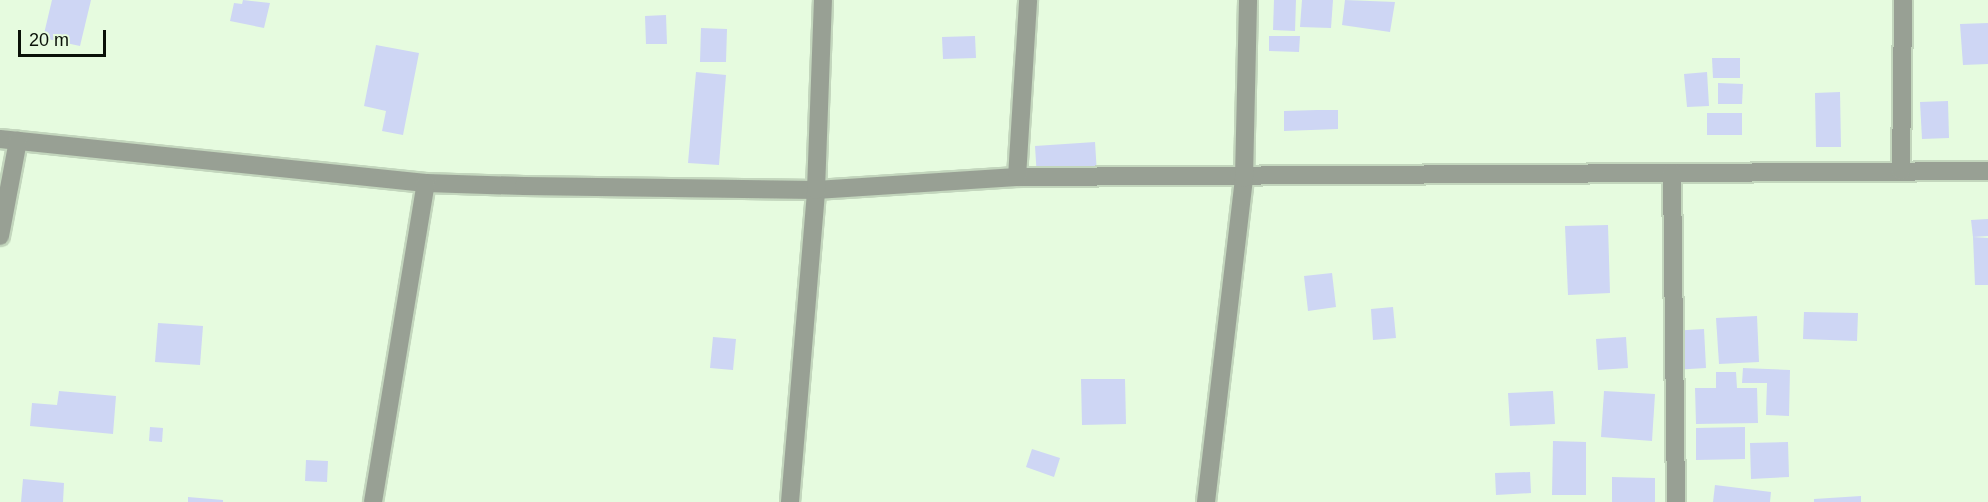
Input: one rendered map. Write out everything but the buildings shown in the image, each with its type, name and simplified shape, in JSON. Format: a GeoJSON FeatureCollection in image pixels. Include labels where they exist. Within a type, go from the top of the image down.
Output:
{"type":"FeatureCollection","features":[{"type":"Feature","properties":{"kind":"street"},"geometry":{"type":"LineString","coordinates":[[790,502],[816,190],[823,0]]}},
{"type":"Feature","properties":{"kind":"street"},"geometry":{"type":"LineString","coordinates":[[1017,177],[1028,0]]}},
{"type":"Feature","properties":{"kind":"street"},"geometry":{"type":"LineString","coordinates":[[1206,502],[1244,178],[1248,0]]}},
{"type":"Feature","properties":{"kind":"street"},"geometry":{"type":"LineString","coordinates":[[1901,171],[1903,0]]}},
{"type":"Feature","properties":{"kind":"street"},"geometry":{"type":"LineString","coordinates":[[0,139],[426,183],[816,190],[1017,177],[1244,178],[1988,171]]}},
{"type":"Feature","properties":{"kind":"street"},"geometry":{"type":"LineString","coordinates":[[0,236],[18,141]]}},
{"type":"Feature","properties":{"kind":"street"},"geometry":{"type":"LineString","coordinates":[[1672,173],[1676,502]]}},
{"type":"Feature","properties":{"kind":"street"},"geometry":{"type":"LineString","coordinates":[[374,502],[426,183]]}}]}
